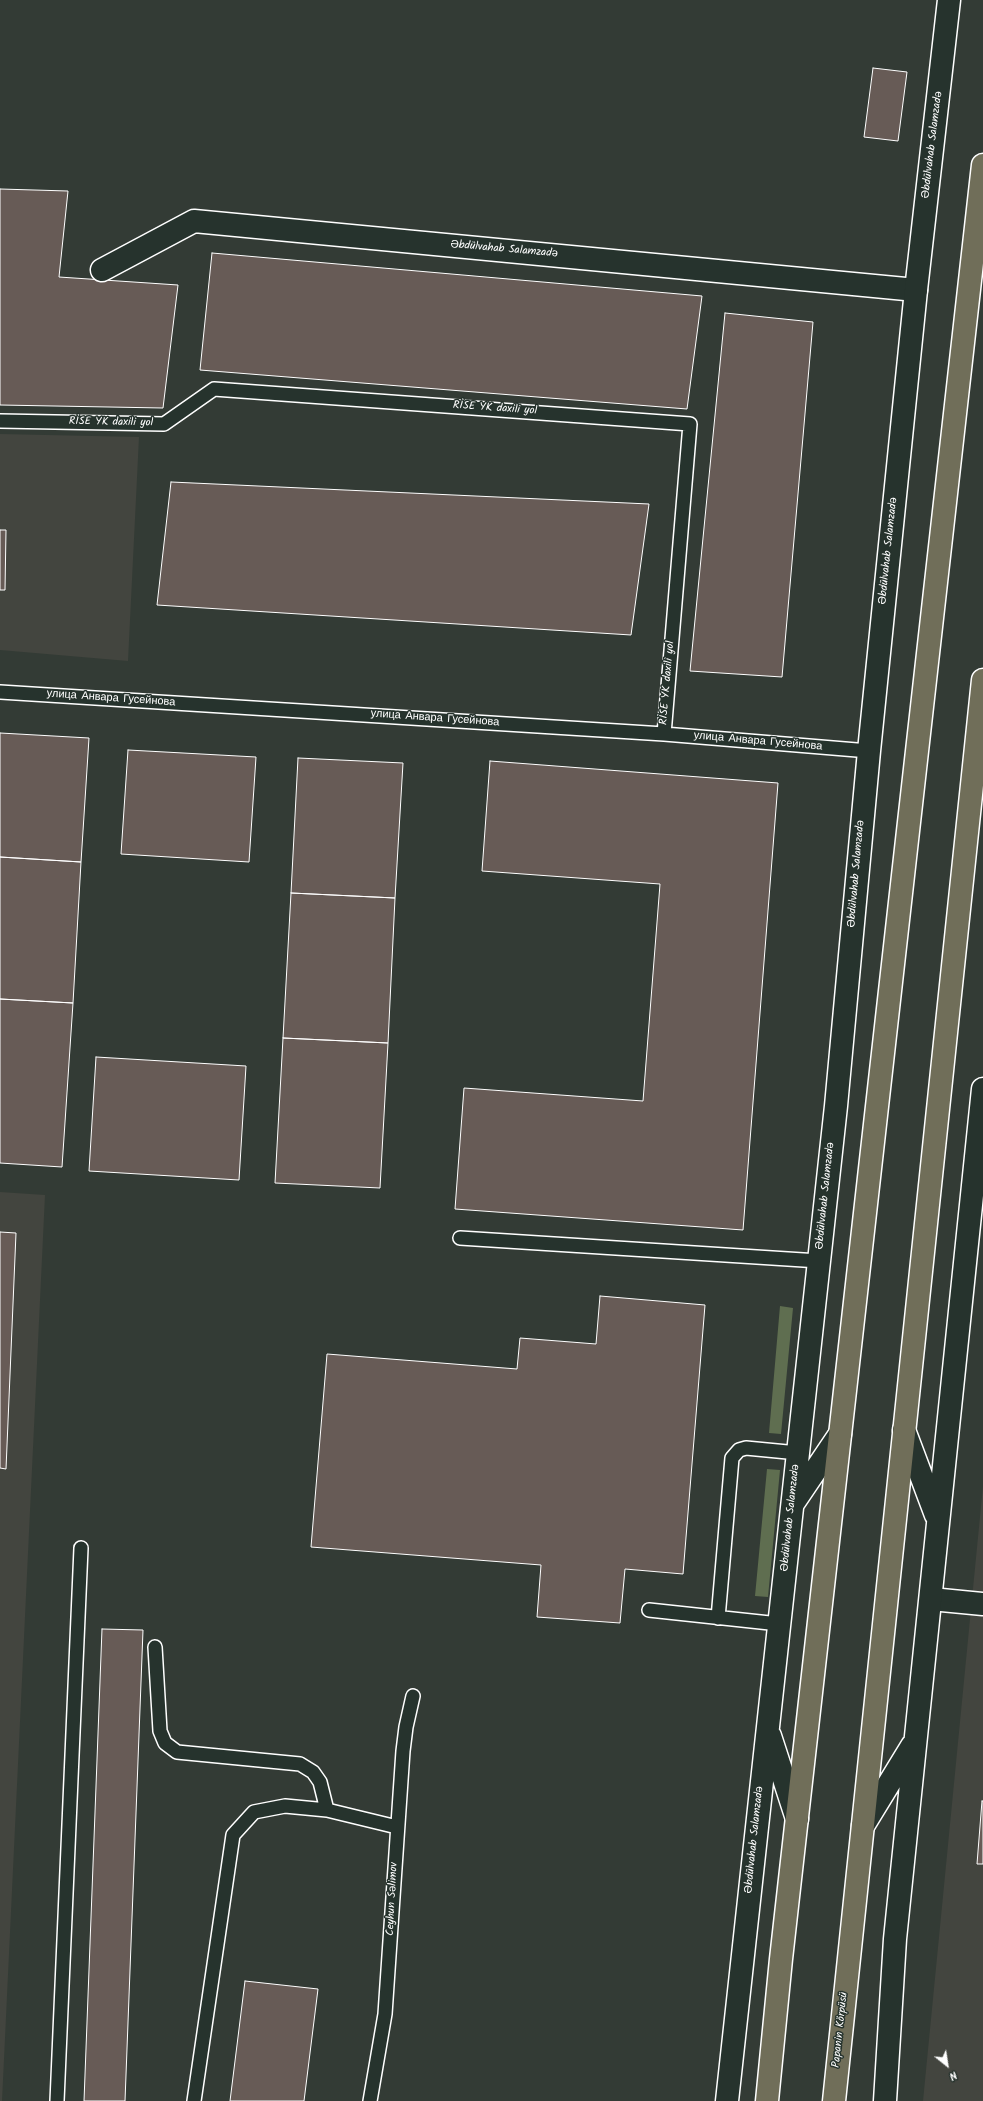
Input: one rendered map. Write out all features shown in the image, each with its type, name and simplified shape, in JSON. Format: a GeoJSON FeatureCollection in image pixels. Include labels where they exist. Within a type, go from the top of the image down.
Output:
{"type":"FeatureCollection","features":[{"type":"Feature","properties":{"kind":"main road","name":"Əbdülvahab Salamzadə"},"geometry":{"type":"LineString","coordinates":[[727,2101],[836,1106],[869,751],[916,290],[950,0]]}},
{"type":"Feature","properties":{"kind":"main road"},"geometry":{"type":"LineString","coordinates":[[767,2101],[781,1959],[983,165]]}},
{"type":"Feature","properties":{"kind":"main road","name":"Əbdülvahab Salamzadə"},"geometry":{"type":"LineString","coordinates":[[102,270],[194,221],[916,290]]}},
{"type":"Feature","properties":{"kind":"main road"},"geometry":{"type":"LineString","coordinates":[[863,1826],[983,680]]}},
{"type":"Feature","properties":{"kind":"main road"},"geometry":{"type":"LineString","coordinates":[[885,2101],[895,1939],[983,1089]]}},
{"type":"Feature","properties":{"kind":"main road"},"geometry":{"type":"LineString","coordinates":[[904,1430],[938,1520]]}},
{"type":"Feature","properties":{"kind":"main road"},"geometry":{"type":"LineString","coordinates":[[792,1504],[840,1434]]}},
{"type":"Feature","properties":{"kind":"main road"},"geometry":{"type":"LineString","coordinates":[[931,1599],[983,1604]]}},
{"type":"Feature","properties":{"kind":"main road"},"geometry":{"type":"LineString","coordinates":[[768,1729],[797,1819]]}},
{"type":"Feature","properties":{"kind":"main road"},"geometry":{"type":"LineString","coordinates":[[863,1826],[916,1740]]}},
{"type":"Feature","properties":{"kind":"main road","name":"Papanin Körpüsü"},"geometry":{"type":"LineString","coordinates":[[834,2101],[863,1826]]}},
{"type":"Feature","properties":{"kind":"lane","name":"RİSE YK daxili yol"},"geometry":{"type":"LineString","coordinates":[[0,421],[164,424],[214,389],[690,424],[664,734]]}},
{"type":"Feature","properties":{"kind":"lane","name":"улица Анвара Гусейнова"},"geometry":{"type":"LineString","coordinates":[[0,692],[664,734],[869,751]]}},
{"type":"Feature","properties":{"kind":"lane"},"geometry":{"type":"LineString","coordinates":[[460,1238],[819,1261]]}},
{"type":"Feature","properties":{"kind":"lane"},"geometry":{"type":"LineString","coordinates":[[718,1618],[732,1458],[739,1450],[746,1448],[798,1453]]}},
{"type":"Feature","properties":{"kind":"lane"},"geometry":{"type":"LineString","coordinates":[[57,2101],[81,1548]]}},
{"type":"Feature","properties":{"kind":"lane"},"geometry":{"type":"LineString","coordinates":[[649,1610],[779,1624]]}},
{"type":"Feature","properties":{"kind":"lane"},"geometry":{"type":"LineString","coordinates":[[155,1647],[160,1731],[165,1743],[177,1752],[300,1764],[313,1772],[320,1782],[327,1810]]}},
{"type":"Feature","properties":{"kind":"lane","name":"Ceyhun Səlimov"},"geometry":{"type":"LineString","coordinates":[[370,2101],[385,2014],[406,1727],[413,1696]]}},
{"type":"Feature","properties":{"kind":"lane"},"geometry":{"type":"LineString","coordinates":[[194,2101],[233,1835],[254,1812],[285,1806],[327,1810],[398,1827]]}},
{"type":"Feature","properties":{"kind":"shaded area"},"geometry":{"type":"Polygon","coordinates":[[[0,434],[139,437],[128,661],[0,650],[0,434]]]}},
{"type":"Feature","properties":{"kind":"shaded area"},"geometry":{"type":"Polygon","coordinates":[[[0,1192],[45,1195],[2,2101],[0,2101],[0,1192]]]}},
{"type":"Feature","properties":{"kind":"shaded area"},"geometry":{"type":"Polygon","coordinates":[[[983,1486],[983,2101],[923,2101],[983,1486]]]}},
{"type":"Feature","properties":{"kind":"green space"},"geometry":{"type":"Polygon","coordinates":[[[780,1306],[793,1308],[781,1434],[769,1433],[780,1306]]]}},
{"type":"Feature","properties":{"kind":"green space"},"geometry":{"type":"Polygon","coordinates":[[[767,1469],[780,1470],[768,1597],[755,1596],[767,1469]]]}},
{"type":"Feature","properties":{"kind":"building"},"geometry":{"type":"Polygon","coordinates":[[[873,68],[907,72],[898,141],[864,137],[873,68]]]}},
{"type":"Feature","properties":{"kind":"building"},"geometry":{"type":"Polygon","coordinates":[[[0,189],[68,191],[59,277],[178,285],[163,408],[0,405],[0,189]]]}},
{"type":"Feature","properties":{"kind":"building"},"geometry":{"type":"Polygon","coordinates":[[[212,253],[702,296],[687,409],[200,370],[212,253]]]}},
{"type":"Feature","properties":{"kind":"building"},"geometry":{"type":"Polygon","coordinates":[[[725,313],[813,322],[782,677],[690,671],[725,313]]]}},
{"type":"Feature","properties":{"kind":"building"},"geometry":{"type":"Polygon","coordinates":[[[171,482],[649,504],[631,635],[157,605],[171,482]]]}},
{"type":"Feature","properties":{"kind":"building"},"geometry":{"type":"Polygon","coordinates":[[[0,530],[6,530],[5,590],[0,590],[0,530]]]}},
{"type":"Feature","properties":{"kind":"building"},"geometry":{"type":"Polygon","coordinates":[[[0,733],[89,738],[81,862],[0,857],[0,733]]]}},
{"type":"Feature","properties":{"kind":"building"},"geometry":{"type":"Polygon","coordinates":[[[128,750],[256,757],[249,862],[121,854],[128,750]]]}},
{"type":"Feature","properties":{"kind":"building"},"geometry":{"type":"Polygon","coordinates":[[[298,758],[403,763],[395,898],[291,893],[298,758]]]}},
{"type":"Feature","properties":{"kind":"building"},"geometry":{"type":"Polygon","coordinates":[[[490,761],[778,783],[743,1230],[455,1209],[464,1088],[643,1101],[660,884],[482,871],[490,761]]]}},
{"type":"Feature","properties":{"kind":"building"},"geometry":{"type":"Polygon","coordinates":[[[0,857],[81,862],[73,1003],[0,999],[0,857]]]}},
{"type":"Feature","properties":{"kind":"building"},"geometry":{"type":"Polygon","coordinates":[[[291,893],[395,898],[388,1043],[283,1038],[291,893]]]}},
{"type":"Feature","properties":{"kind":"building"},"geometry":{"type":"Polygon","coordinates":[[[0,999],[73,1003],[62,1167],[0,1163],[0,999]]]}},
{"type":"Feature","properties":{"kind":"building"},"geometry":{"type":"Polygon","coordinates":[[[283,1038],[388,1043],[380,1188],[275,1183],[283,1038]]]}},
{"type":"Feature","properties":{"kind":"building"},"geometry":{"type":"Polygon","coordinates":[[[96,1057],[246,1066],[239,1180],[89,1171],[96,1057]]]}},
{"type":"Feature","properties":{"kind":"building"},"geometry":{"type":"Polygon","coordinates":[[[0,1232],[16,1233],[6,1469],[0,1468],[0,1232]]]}},
{"type":"Feature","properties":{"kind":"building"},"geometry":{"type":"Polygon","coordinates":[[[600,1296],[705,1305],[683,1574],[625,1569],[620,1623],[537,1617],[541,1565],[311,1547],[327,1354],[517,1369],[520,1338],[596,1344],[600,1296]]]}},
{"type":"Feature","properties":{"kind":"building"},"geometry":{"type":"Polygon","coordinates":[[[102,1629],[143,1630],[125,2101],[84,2101],[102,1629]]]}},
{"type":"Feature","properties":{"kind":"building"},"geometry":{"type":"Polygon","coordinates":[[[982,1801],[983,1864],[977,1864],[982,1801]]]}},
{"type":"Feature","properties":{"kind":"building"},"geometry":{"type":"Polygon","coordinates":[[[245,1981],[318,1989],[304,2101],[230,2101],[245,1981]]]}}]}
